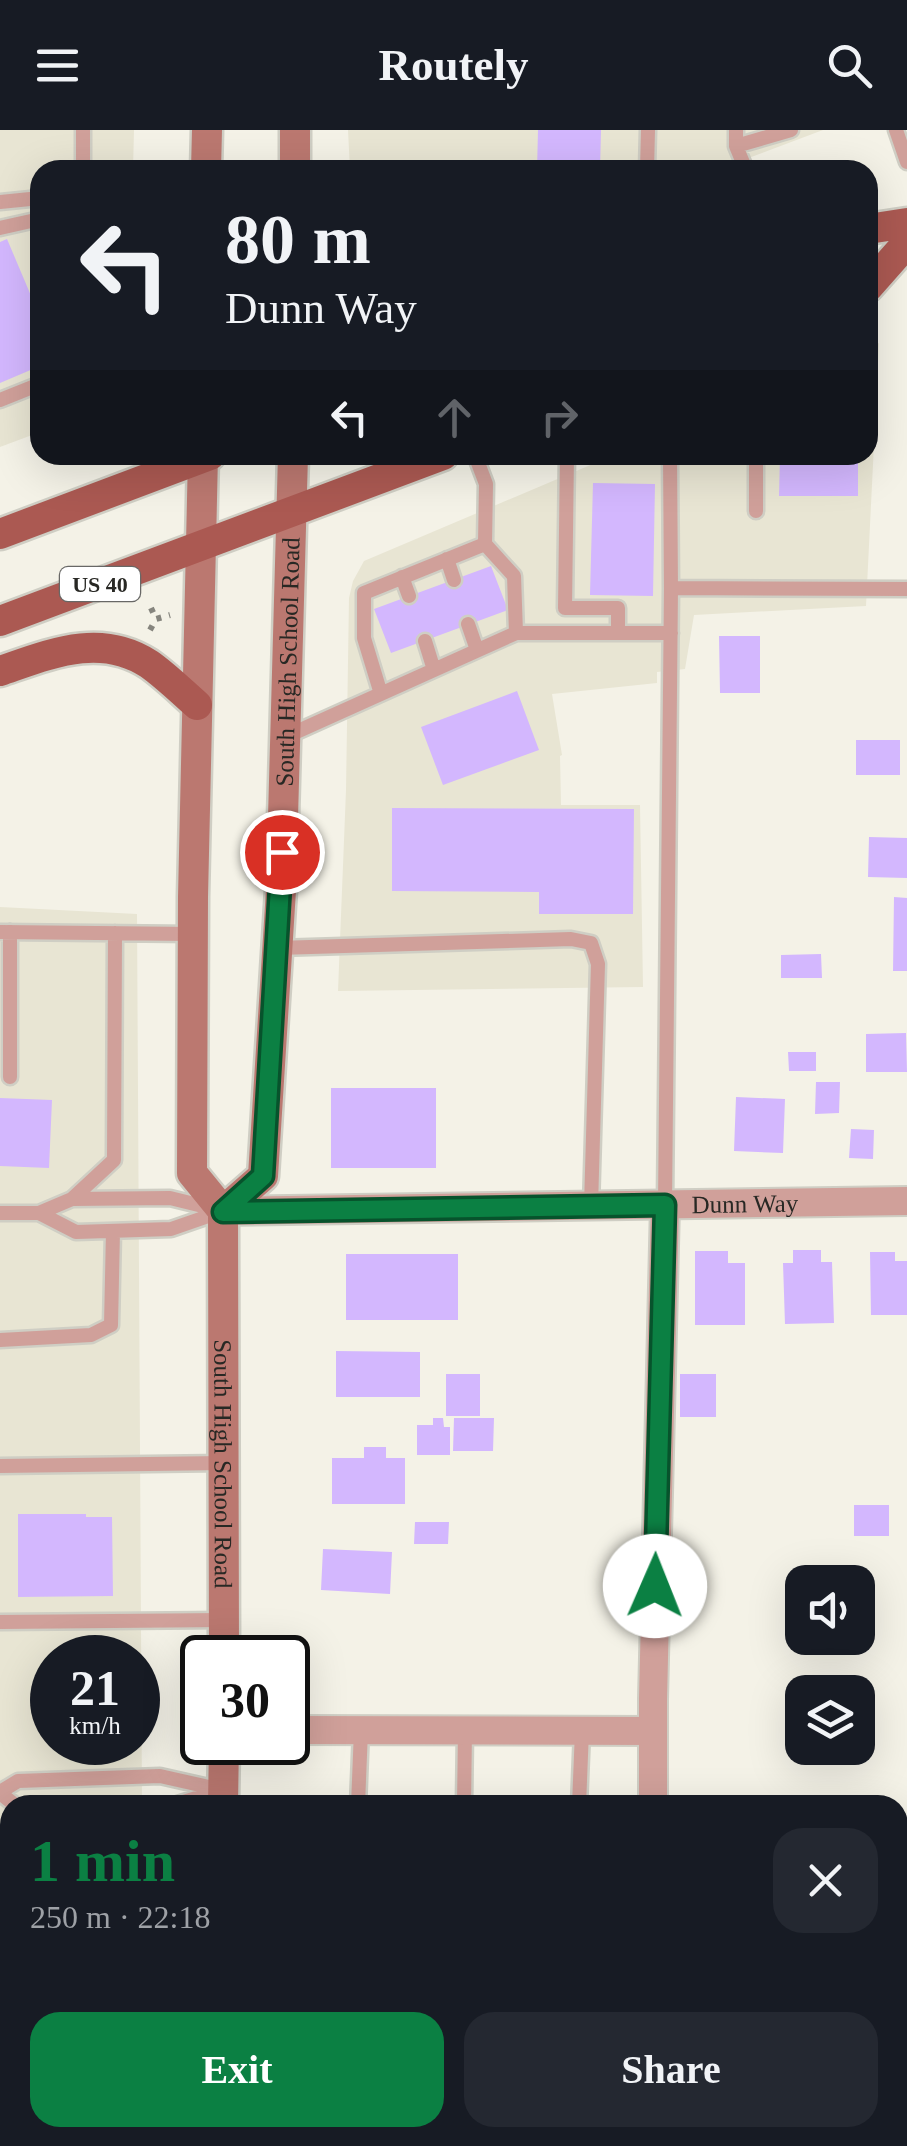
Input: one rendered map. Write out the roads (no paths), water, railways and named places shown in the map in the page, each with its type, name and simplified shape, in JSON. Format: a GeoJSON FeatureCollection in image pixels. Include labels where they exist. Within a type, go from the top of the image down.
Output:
{"type":"FeatureCollection","features":[{"type":"Feature","properties":{"kind":"main road"},"geometry":{"type":"LineString","coordinates":[[878,227],[907,222]]}},
{"type":"Feature","properties":{"kind":"main road"},"geometry":{"type":"LineString","coordinates":[[878,275],[907,242]]}},
{"type":"Feature","properties":{"kind":"main road"},"geometry":{"type":"LineString","coordinates":[[0,534],[181,465]]}},
{"type":"Feature","properties":{"kind":"main road","name":"US 40"},"geometry":{"type":"LineString","coordinates":[[0,621],[415,465]]}},
{"type":"Feature","properties":{"kind":"main road"},"geometry":{"type":"LineString","coordinates":[[0,670],[81,647],[110,647],[146,662],[196,705]]}},
{"type":"Feature","properties":{"kind":"street"},"geometry":{"type":"LineString","coordinates":[[206,160],[207,130]]}},
{"type":"Feature","properties":{"kind":"street"},"geometry":{"type":"LineString","coordinates":[[295,130],[295,160]]}},
{"type":"Feature","properties":{"kind":"street"},"geometry":{"type":"LineString","coordinates":[[204,465],[196,705],[192,1173],[223,1212]]}},
{"type":"Feature","properties":{"kind":"street","name":"South High School Road"},"geometry":{"type":"LineString","coordinates":[[224,1635],[223,1212],[263,1176],[277,948],[293,465]]}},
{"type":"Feature","properties":{"kind":"street","name":"Dunn Way"},"geometry":{"type":"LineString","coordinates":[[223,1212],[907,1201]]}},
{"type":"Feature","properties":{"kind":"street"},"geometry":{"type":"LineString","coordinates":[[654,1795],[665,1205]]}},
{"type":"Feature","properties":{"kind":"street"},"geometry":{"type":"LineString","coordinates":[[310,1730],[653,1732]]}},
{"type":"Feature","properties":{"kind":"street"},"geometry":{"type":"LineString","coordinates":[[222,1795],[223,1765]]}},
{"type":"Feature","properties":{"kind":"lane"},"geometry":{"type":"LineString","coordinates":[[83,130],[83,160]]}},
{"type":"Feature","properties":{"kind":"lane"},"geometry":{"type":"LineString","coordinates":[[647,160],[648,130]]}},
{"type":"Feature","properties":{"kind":"lane"},"geometry":{"type":"LineString","coordinates":[[736,130],[736,146],[742,160]]}},
{"type":"Feature","properties":{"kind":"lane"},"geometry":{"type":"LineString","coordinates":[[736,146],[791,130]]}},
{"type":"Feature","properties":{"kind":"lane"},"geometry":{"type":"LineString","coordinates":[[896,130],[907,162]]}},
{"type":"Feature","properties":{"kind":"lane"},"geometry":{"type":"LineString","coordinates":[[0,202],[30,199]]}},
{"type":"Feature","properties":{"kind":"lane"},"geometry":{"type":"LineString","coordinates":[[0,228],[30,221]]}},
{"type":"Feature","properties":{"kind":"lane"},"geometry":{"type":"LineString","coordinates":[[0,400],[30,388]]}},
{"type":"Feature","properties":{"kind":"lane"},"geometry":{"type":"LineString","coordinates":[[479,465],[486,484],[485,544],[514,576],[516,633]]}},
{"type":"Feature","properties":{"kind":"lane"},"geometry":{"type":"LineString","coordinates":[[567,465],[564,608],[618,608],[618,633]]}},
{"type":"Feature","properties":{"kind":"lane"},"geometry":{"type":"LineString","coordinates":[[665,1205],[670,465]]}},
{"type":"Feature","properties":{"kind":"lane"},"geometry":{"type":"LineString","coordinates":[[756,465],[756,511]]}},
{"type":"Feature","properties":{"kind":"lane"},"geometry":{"type":"LineString","coordinates":[[382,694],[364,638],[364,592],[485,544]]}},
{"type":"Feature","properties":{"kind":"lane"},"geometry":{"type":"LineString","coordinates":[[447,559],[454,580]]}},
{"type":"Feature","properties":{"kind":"lane"},"geometry":{"type":"LineString","coordinates":[[402,577],[410,596]]}},
{"type":"Feature","properties":{"kind":"lane"},"geometry":{"type":"LineString","coordinates":[[671,588],[907,589]]}},
{"type":"Feature","properties":{"kind":"lane"},"geometry":{"type":"LineString","coordinates":[[468,624],[477,650]]}},
{"type":"Feature","properties":{"kind":"lane"},"geometry":{"type":"LineString","coordinates":[[285,737],[516,633],[670,632]]}},
{"type":"Feature","properties":{"kind":"lane"},"geometry":{"type":"LineString","coordinates":[[424,640],[434,670]]}},
{"type":"Feature","properties":{"kind":"lane"},"geometry":{"type":"LineString","coordinates":[[10,1077],[5,932],[192,934]]}},
{"type":"Feature","properties":{"kind":"lane"},"geometry":{"type":"LineString","coordinates":[[0,1213],[39,1213],[72,1199],[114,1160],[115,934]]}},
{"type":"Feature","properties":{"kind":"lane"},"geometry":{"type":"LineString","coordinates":[[277,948],[571,939],[590,944],[598,964],[591,1206]]}},
{"type":"Feature","properties":{"kind":"lane"},"geometry":{"type":"LineString","coordinates":[[72,1199],[170,1198],[223,1212]]}},
{"type":"Feature","properties":{"kind":"lane"},"geometry":{"type":"LineString","coordinates":[[39,1213],[76,1232],[172,1230],[223,1212]]}},
{"type":"Feature","properties":{"kind":"lane"},"geometry":{"type":"LineString","coordinates":[[0,1340],[91,1335],[111,1326],[113,1231]]}},
{"type":"Feature","properties":{"kind":"lane"},"geometry":{"type":"LineString","coordinates":[[0,1466],[223,1463]]}},
{"type":"Feature","properties":{"kind":"lane"},"geometry":{"type":"LineString","coordinates":[[0,1622],[224,1620]]}},
{"type":"Feature","properties":{"kind":"lane"},"geometry":{"type":"LineString","coordinates":[[358,1795],[361,1730]]}},
{"type":"Feature","properties":{"kind":"lane"},"geometry":{"type":"LineString","coordinates":[[464,1730],[464,1795]]}},
{"type":"Feature","properties":{"kind":"lane"},"geometry":{"type":"LineString","coordinates":[[580,1795],[582,1731]]}},
{"type":"Feature","properties":{"kind":"lane"},"geometry":{"type":"LineString","coordinates":[[0,1793],[18,1781],[160,1776],[216,1795]]}}]}
